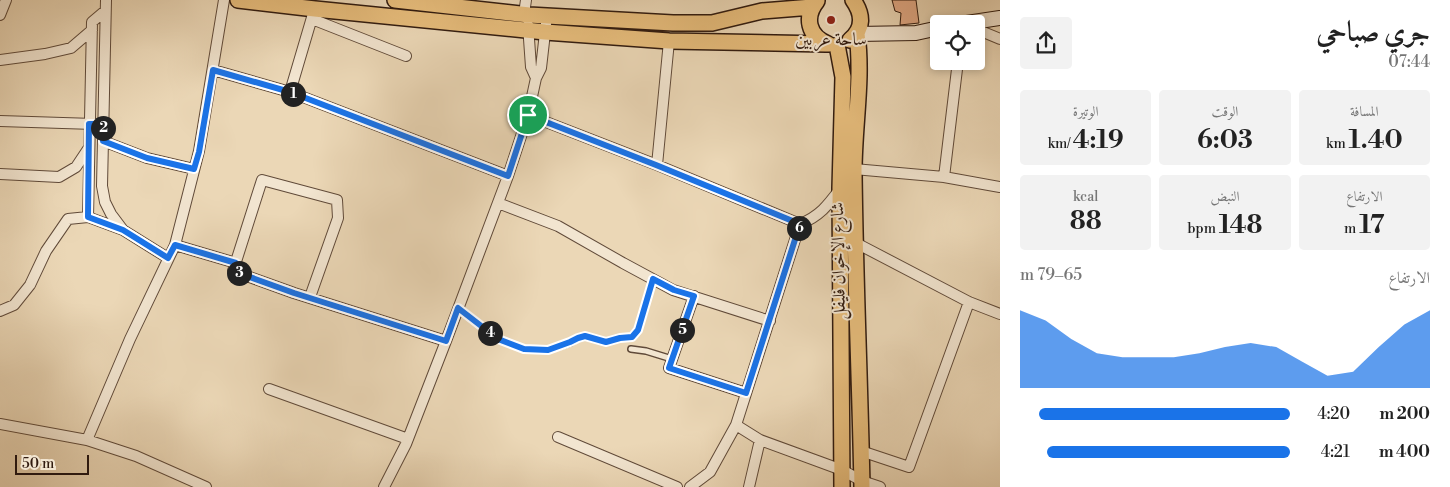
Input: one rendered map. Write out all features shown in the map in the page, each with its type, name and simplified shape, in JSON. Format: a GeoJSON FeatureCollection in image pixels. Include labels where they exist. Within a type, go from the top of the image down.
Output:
{"type":"FeatureCollection","features":[{"type":"Feature","properties":{"kind":"main road"},"geometry":{"type":"LineString","coordinates":[[238,0],[313,14],[463,24],[527,15],[621,21],[712,23],[763,6],[811,2],[809,13],[811,30],[817,38],[832,44]]}},
{"type":"Feature","properties":{"kind":"main road"},"geometry":{"type":"LineString","coordinates":[[395,0],[463,4],[527,15],[545,32],[669,41],[832,44],[849,41],[857,34],[916,33],[930,30]]}},
{"type":"Feature","properties":{"kind":"main road","name":"شارع الإخوان فليفل"},"geometry":{"type":"LineString","coordinates":[[853,0],[861,16],[857,34],[860,73],[854,169],[862,484]]}},
{"type":"Feature","properties":{"kind":"main road"},"geometry":{"type":"LineString","coordinates":[[985,20],[1000,18]]}},
{"type":"Feature","properties":{"kind":"main road","name":"شارع الإخوان فليفل"},"geometry":{"type":"LineString","coordinates":[[832,44],[843,77],[840,188],[842,487]]}},
{"type":"Feature","properties":{"kind":"street"},"geometry":{"type":"LineString","coordinates":[[0,15],[6,0]]}},
{"type":"Feature","properties":{"kind":"street"},"geometry":{"type":"LineString","coordinates":[[87,440],[130,339],[175,245],[199,152],[224,0]]}},
{"type":"Feature","properties":{"kind":"street"},"geometry":{"type":"LineString","coordinates":[[463,4],[463,24]]}},
{"type":"Feature","properties":{"kind":"street"},"geometry":{"type":"LineString","coordinates":[[88,217],[92,22],[106,5]]}},
{"type":"Feature","properties":{"kind":"street"},"geometry":{"type":"LineString","coordinates":[[106,5],[102,186],[105,202],[123,230]]}},
{"type":"Feature","properties":{"kind":"street"},"geometry":{"type":"LineString","coordinates":[[290,92],[313,14],[406,56]]}},
{"type":"Feature","properties":{"kind":"street"},"geometry":{"type":"LineString","coordinates":[[527,15],[531,67],[536,78]]}},
{"type":"Feature","properties":{"kind":"street"},"geometry":{"type":"LineString","coordinates":[[384,487],[408,439],[508,176],[528,115],[536,78],[541,68],[547,15]]}},
{"type":"Feature","properties":{"kind":"street"},"geometry":{"type":"LineString","coordinates":[[0,60],[45,54],[70,48],[92,30]]}},
{"type":"Feature","properties":{"kind":"street"},"geometry":{"type":"LineString","coordinates":[[985,33],[1000,39]]}},
{"type":"Feature","properties":{"kind":"street"},"geometry":{"type":"LineString","coordinates":[[656,165],[669,41]]}},
{"type":"Feature","properties":{"kind":"street"},"geometry":{"type":"LineString","coordinates":[[213,70],[290,92],[508,176]]}},
{"type":"Feature","properties":{"kind":"street"},"geometry":{"type":"LineString","coordinates":[[944,177],[957,70]]}},
{"type":"Feature","properties":{"kind":"street"},"geometry":{"type":"LineString","coordinates":[[528,115],[800,224],[814,218],[829,204],[840,188]]}},
{"type":"Feature","properties":{"kind":"street"},"geometry":{"type":"LineString","coordinates":[[0,121],[103,124]]}},
{"type":"Feature","properties":{"kind":"street"},"geometry":{"type":"LineString","coordinates":[[103,141],[147,158],[194,169]]}},
{"type":"Feature","properties":{"kind":"street"},"geometry":{"type":"LineString","coordinates":[[0,174],[59,177],[76,167],[88,148]]}},
{"type":"Feature","properties":{"kind":"street"},"geometry":{"type":"LineString","coordinates":[[854,169],[944,177],[1000,187]]}},
{"type":"Feature","properties":{"kind":"street"},"geometry":{"type":"LineString","coordinates":[[310,297],[338,218],[337,200],[262,180],[233,271],[294,293],[446,341]]}},
{"type":"Feature","properties":{"kind":"street"},"geometry":{"type":"LineString","coordinates":[[498,203],[558,226],[674,290],[770,321]]}},
{"type":"Feature","properties":{"kind":"street"},"geometry":{"type":"LineString","coordinates":[[0,312],[14,305],[30,285],[46,251],[68,219],[88,217],[123,230],[168,258]]}},
{"type":"Feature","properties":{"kind":"street"},"geometry":{"type":"LineString","coordinates":[[690,487],[710,472],[736,425],[800,224]]}},
{"type":"Feature","properties":{"kind":"street"},"geometry":{"type":"LineString","coordinates":[[856,243],[969,302],[1000,314]]}},
{"type":"Feature","properties":{"kind":"street"},"geometry":{"type":"LineString","coordinates":[[175,245],[236,263]]}},
{"type":"Feature","properties":{"kind":"street"},"geometry":{"type":"LineString","coordinates":[[694,296],[669,368],[746,393]]}},
{"type":"Feature","properties":{"kind":"street"},"geometry":{"type":"LineString","coordinates":[[862,451],[909,467],[969,302]]}},
{"type":"Feature","properties":{"kind":"street"},"geometry":{"type":"LineString","coordinates":[[269,389],[408,439]]}},
{"type":"Feature","properties":{"kind":"street"},"geometry":{"type":"LineString","coordinates":[[0,424],[87,440],[136,456],[206,487]]}},
{"type":"Feature","properties":{"kind":"street"},"geometry":{"type":"LineString","coordinates":[[736,425],[760,440],[842,470],[862,484],[880,487]]}},
{"type":"Feature","properties":{"kind":"street"},"geometry":{"type":"LineString","coordinates":[[558,436],[677,487]]}},
{"type":"Feature","properties":{"kind":"street"},"geometry":{"type":"LineString","coordinates":[[749,487],[760,440]]}},
{"type":"Feature","properties":{"kind":"lane"},"geometry":{"type":"LineString","coordinates":[[458,308],[498,339],[524,349],[548,350],[585,336],[606,342],[632,337],[638,330],[653,279]]}},
{"type":"Feature","properties":{"kind":"lane"},"geometry":{"type":"LineString","coordinates":[[631,349],[646,351],[672,359]]}},
{"type":"Feature","properties":{"kind":"building"},"geometry":{"type":"Polygon","coordinates":[[[892,0],[916,0],[919,23],[900,25],[901,13],[895,11],[892,0]]]}},
{"type":"Feature","properties":{"kind":"place","name":"ساحة عربين"},"geometry":{"type":"Point","coordinates":[831,20]}},
{"type":"Feature","properties":{"kind":"route"},"geometry":{"type":"LineString","coordinates":[[213,70],[290,92],[508,176],[528,115],[800,224],[746,393],[669,368],[694,296],[674,290],[653,279],[638,330],[632,337],[606,342],[585,336],[548,350],[524,349],[498,339],[458,308],[446,341],[294,293],[233,271],[236,263],[175,245],[168,258],[123,230],[88,217],[89,124],[103,124],[103,141],[147,158],[194,169],[199,152],[213,70]]}}]}
